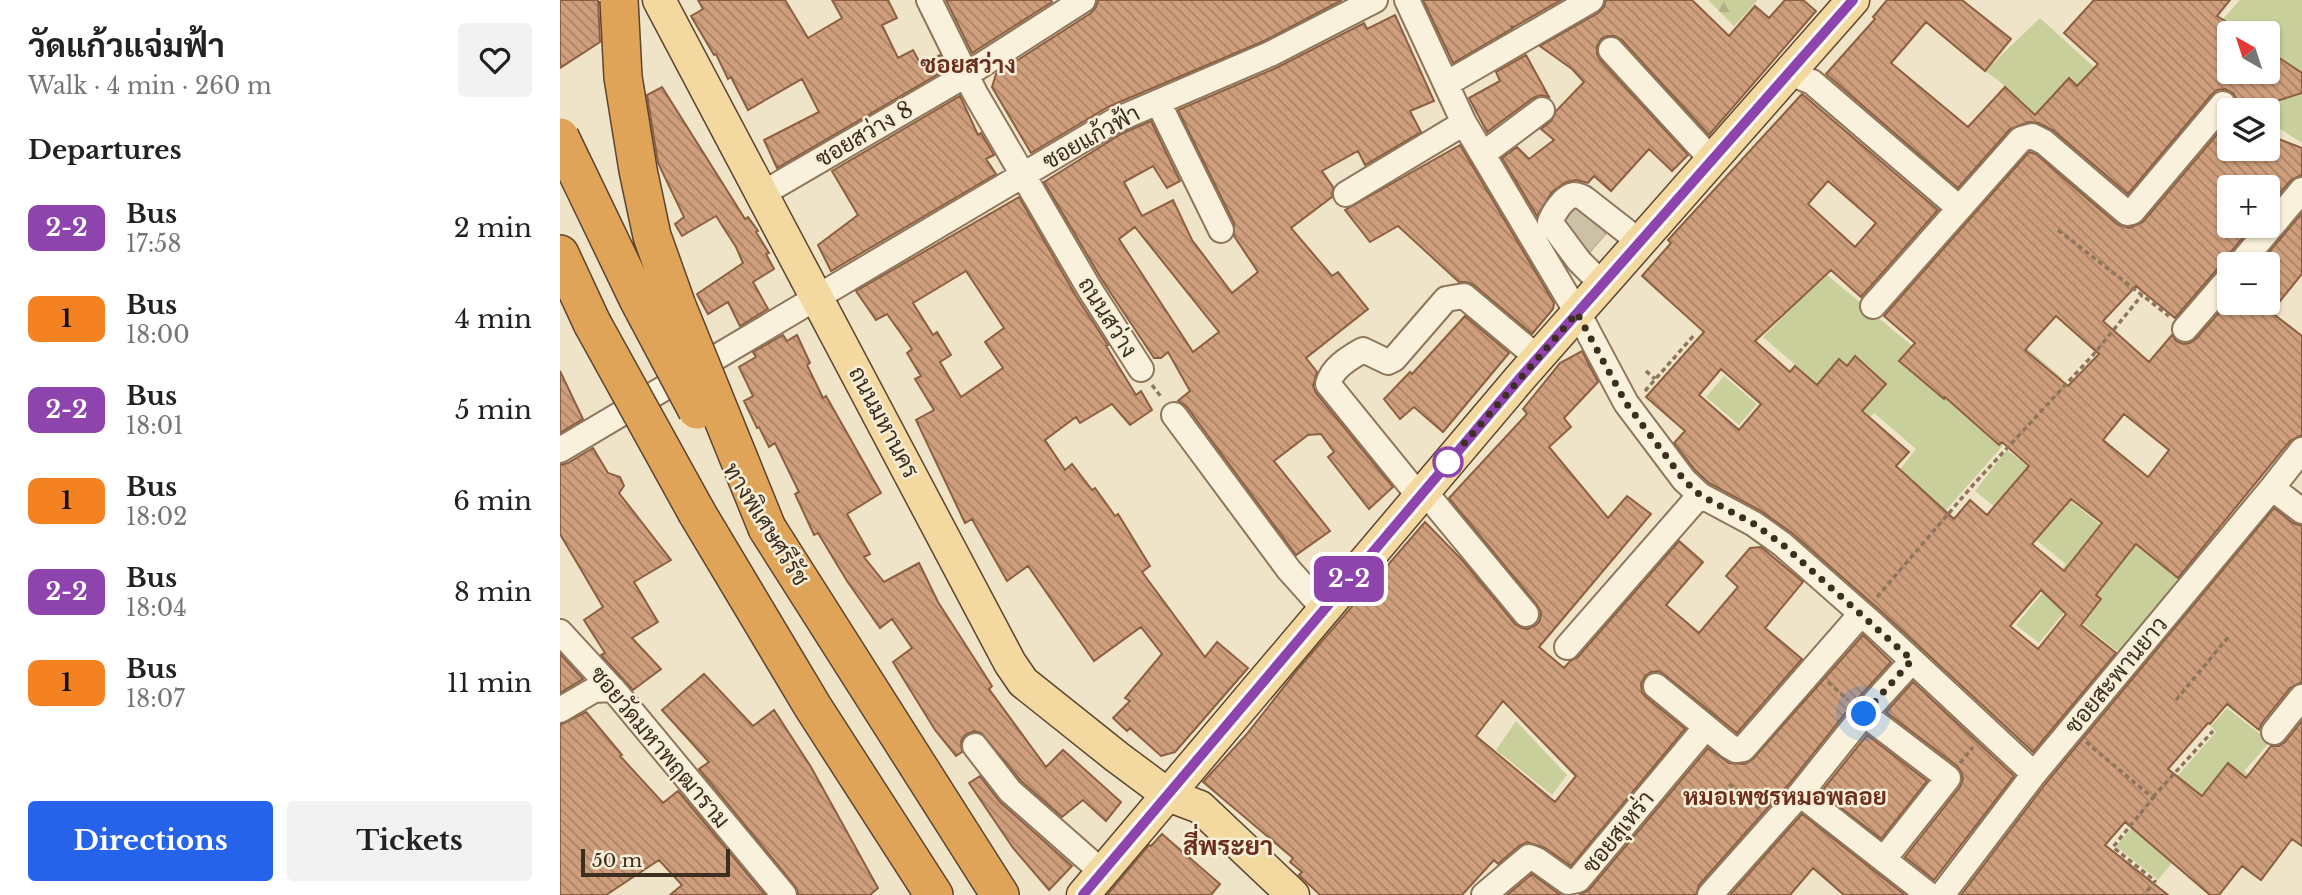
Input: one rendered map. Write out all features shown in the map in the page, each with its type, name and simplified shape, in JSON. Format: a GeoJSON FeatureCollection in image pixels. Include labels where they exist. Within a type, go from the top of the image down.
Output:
{"type":"FeatureCollection","features":[{"type":"Feature","properties":{"kind":"highway"},"geometry":{"type":"LineString","coordinates":[[619,0],[623,77],[652,236],[677,306],[767,528]]}},
{"type":"Feature","properties":{"kind":"highway","name":"ทางพิเศษศรีรัช"},"geometry":{"type":"LineString","coordinates":[[560,137],[644,311],[702,419],[767,528],[1000,895]]}},
{"type":"Feature","properties":{"kind":"highway"},"geometry":{"type":"LineString","coordinates":[[560,254],[592,323],[690,501],[813,707],[934,895]]}},
{"type":"Feature","properties":{"kind":"highway"},"geometry":{"type":"LineString","coordinates":[[560,283],[592,323]]}},
{"type":"Feature","properties":{"kind":"main road","name":"ถนนมหานคร"},"geometry":{"type":"LineString","coordinates":[[659,0],[1017,672],[1037,694],[1168,795]]}},
{"type":"Feature","properties":{"kind":"main road"},"geometry":{"type":"LineString","coordinates":[[1096,886],[1168,795],[1538,358],[1853,0]]}},
{"type":"Feature","properties":{"kind":"main road"},"geometry":{"type":"LineString","coordinates":[[1168,795],[1185,820],[1265,895]]}},
{"type":"Feature","properties":{"kind":"main road"},"geometry":{"type":"LineString","coordinates":[[1168,795],[1200,807],[1293,895]]}},
{"type":"Feature","properties":{"kind":"street","name":"ถนนสว่าง"},"geometry":{"type":"LineString","coordinates":[[929,0],[966,75],[1023,175],[1089,288],[1141,369]]}},
{"type":"Feature","properties":{"kind":"street","name":"ซอยสว่าง 8"},"geometry":{"type":"LineString","coordinates":[[762,194],[966,75],[1083,0]]}},
{"type":"Feature","properties":{"kind":"street","name":"ซอยแก้วฟ้า"},"geometry":{"type":"LineString","coordinates":[[818,298],[1114,121],[1270,54],[1375,0]]}},
{"type":"Feature","properties":{"kind":"street"},"geometry":{"type":"LineString","coordinates":[[1407,0],[1464,123],[1577,313],[1626,403],[1684,480],[1700,495],[1754,524],[1782,544],[2034,774]]}},
{"type":"Feature","properties":{"kind":"street"},"geometry":{"type":"LineString","coordinates":[[1446,84],[1591,0]]}},
{"type":"Feature","properties":{"kind":"street"},"geometry":{"type":"LineString","coordinates":[[1611,50],[1713,161]]}},
{"type":"Feature","properties":{"kind":"street"},"geometry":{"type":"LineString","coordinates":[[1790,73],[1812,82],[1959,208]]}},
{"type":"Feature","properties":{"kind":"street"},"geometry":{"type":"LineString","coordinates":[[1158,102],[1221,230]]}},
{"type":"Feature","properties":{"kind":"street"},"geometry":{"type":"LineString","coordinates":[[1483,154],[1542,110]]}},
{"type":"Feature","properties":{"kind":"street"},"geometry":{"type":"LineString","coordinates":[[1873,306],[2021,139],[2032,136],[2044,142],[2127,213],[2132,212],[2217,111]]}},
{"type":"Feature","properties":{"kind":"street"},"geometry":{"type":"LineString","coordinates":[[1346,194],[1464,123]]}},
{"type":"Feature","properties":{"kind":"street"},"geometry":{"type":"LineString","coordinates":[[2250,252],[2302,190]]}},
{"type":"Feature","properties":{"kind":"street"},"geometry":{"type":"LineString","coordinates":[[1602,284],[1569,240],[1550,222],[1558,208],[1569,196],[1575,194],[1594,213],[1640,242]]}},
{"type":"Feature","properties":{"kind":"street"},"geometry":{"type":"LineString","coordinates":[[2185,330],[2217,292]]}},
{"type":"Feature","properties":{"kind":"street"},"geometry":{"type":"LineString","coordinates":[[1526,614],[1328,384],[1330,377],[1346,360],[1363,350],[1388,362],[1394,359],[1446,299],[1456,296],[1464,296],[1538,358]]}},
{"type":"Feature","properties":{"kind":"street"},"geometry":{"type":"LineString","coordinates":[[560,448],[818,298]]}},
{"type":"Feature","properties":{"kind":"street"},"geometry":{"type":"LineString","coordinates":[[1174,415],[1289,570],[1324,609]]}},
{"type":"Feature","properties":{"kind":"street","name":"ซอยสะพานยาว"},"geometry":{"type":"LineString","coordinates":[[1942,895],[2034,774],[2302,450]]}},
{"type":"Feature","properties":{"kind":"street"},"geometry":{"type":"LineString","coordinates":[[2272,488],[2302,511]]}},
{"type":"Feature","properties":{"kind":"street"},"geometry":{"type":"LineString","coordinates":[[1567,647],[1700,495]]}},
{"type":"Feature","properties":{"kind":"street"},"geometry":{"type":"LineString","coordinates":[[1656,686],[1729,747],[1743,749],[1861,614]]}},
{"type":"Feature","properties":{"kind":"street","name":"ซอยวัดมหาพฤฒาราม"},"geometry":{"type":"LineString","coordinates":[[560,632],[613,689],[785,895]]}},
{"type":"Feature","properties":{"kind":"street"},"geometry":{"type":"LineString","coordinates":[[1710,895],[1912,660]]}},
{"type":"Feature","properties":{"kind":"street"},"geometry":{"type":"LineString","coordinates":[[560,710],[594,690],[613,689]]}},
{"type":"Feature","properties":{"kind":"street"},"geometry":{"type":"LineString","coordinates":[[2274,732],[2302,697]]}},
{"type":"Feature","properties":{"kind":"street"},"geometry":{"type":"LineString","coordinates":[[1864,714],[1948,778],[1884,859]]}},
{"type":"Feature","properties":{"kind":"street","name":"ซอยสุเหร่า"},"geometry":{"type":"LineString","coordinates":[[1484,895],[1529,857],[1568,882],[1578,880],[1706,727]]}},
{"type":"Feature","properties":{"kind":"street"},"geometry":{"type":"LineString","coordinates":[[975,746],[1010,791],[1096,886]]}},
{"type":"Feature","properties":{"kind":"street"},"geometry":{"type":"LineString","coordinates":[[1800,793],[1929,895]]}},
{"type":"Feature","properties":{"kind":"path"},"geometry":{"type":"LineString","coordinates":[[2058,230],[2185,330]]}},
{"type":"Feature","properties":{"kind":"path"},"geometry":{"type":"LineString","coordinates":[[1861,614],[1973,485],[2093,355],[2142,295]]}},
{"type":"Feature","properties":{"kind":"path"},"geometry":{"type":"LineString","coordinates":[[1642,424],[1655,411],[1642,395],[1695,334]]}},
{"type":"Feature","properties":{"kind":"path","name":"ถนนสว่าง"},"geometry":{"type":"LineString","coordinates":[[1141,369],[1174,415]]}},
{"type":"Feature","properties":{"kind":"path"},"geometry":{"type":"LineString","coordinates":[[1646,371],[1656,379]]}},
{"type":"Feature","properties":{"kind":"path"},"geometry":{"type":"LineString","coordinates":[[2176,700],[2230,635]]}},
{"type":"Feature","properties":{"kind":"path"},"geometry":{"type":"LineString","coordinates":[[1821,676],[1864,714]]}},
{"type":"Feature","properties":{"kind":"path"},"geometry":{"type":"LineString","coordinates":[[1948,778],[1987,729]]}},
{"type":"Feature","properties":{"kind":"path"},"geometry":{"type":"LineString","coordinates":[[2071,729],[2153,798]]}},
{"type":"Feature","properties":{"kind":"path"},"geometry":{"type":"LineString","coordinates":[[2144,895],[2155,881],[2113,847],[2213,731]]}},
{"type":"Feature","properties":{"kind":"path"},"geometry":{"type":"LineString","coordinates":[[1729,784],[1775,821]]}},
{"type":"Feature","properties":{"kind":"green space"},"geometry":{"type":"Polygon","coordinates":[[[1708,0],[1758,0],[1734,26],[1708,0]]]}},
{"type":"Feature","properties":{"kind":"green space"},"geometry":{"type":"Polygon","coordinates":[[[2240,0],[2302,0],[2302,143],[2280,129],[2280,98],[2234,98],[2183,64],[2217,26],[2217,84],[2280,84],[2280,21],[2221,21],[2240,0]]]}},
{"type":"Feature","properties":{"kind":"green space"},"geometry":{"type":"Polygon","coordinates":[[[2040,18],[2106,78],[2051,139],[2042,128],[2033,123],[2035,115],[1985,71],[2040,18]]]}},
{"type":"Feature","properties":{"kind":"green space"},"geometry":{"type":"Polygon","coordinates":[[[1826,274],[1928,359],[1977,305],[2062,378],[1883,582],[1840,545],[1916,449],[1874,413],[1864,424],[1763,337],[1826,274]]]}},
{"type":"Feature","properties":{"kind":"green space"},"geometry":{"type":"Polygon","coordinates":[[[1724,376],[1757,404],[1739,425],[1706,397],[1724,376]]]}},
{"type":"Feature","properties":{"kind":"green space"},"geometry":{"type":"Polygon","coordinates":[[[2007,450],[2102,526],[2110,523],[2183,582],[2123,656],[2066,610],[2039,643],[2016,625],[2066,564],[1975,491],[2007,450]]]}},
{"type":"Feature","properties":{"kind":"green space"},"geometry":{"type":"Polygon","coordinates":[[[2227,708],[2270,742],[2244,771],[2270,791],[2198,831],[2158,880],[2116,846],[2216,732],[2211,726],[2227,708]]]}},
{"type":"Feature","properties":{"kind":"green space"},"geometry":{"type":"Polygon","coordinates":[[[1516,721],[1567,775],[1552,795],[1496,750],[1516,721]]]}},
{"type":"Feature","properties":{"kind":"building"},"geometry":{"type":"Polygon","coordinates":[[[560,0],[598,0],[600,42],[560,68],[560,0]]]}},
{"type":"Feature","properties":{"kind":"building"},"geometry":{"type":"Polygon","coordinates":[[[698,0],[785,0],[808,38],[842,18],[832,0],[888,0],[897,18],[882,25],[898,58],[913,50],[921,65],[940,55],[947,69],[777,168],[764,140],[819,112],[802,79],[748,110],[731,77],[728,79],[716,54],[714,55],[691,16],[703,9],[698,0]]]}},
{"type":"Feature","properties":{"kind":"building"},"geometry":{"type":"Polygon","coordinates":[[[946,0],[1051,0],[1052,2],[972,53],[946,0]]]}},
{"type":"Feature","properties":{"kind":"building"},"geometry":{"type":"Polygon","coordinates":[[[1098,0],[1342,0],[1264,41],[1108,107],[1031,153],[992,87],[996,74],[1091,13],[1098,0]]]}},
{"type":"Feature","properties":{"kind":"building"},"geometry":{"type":"Polygon","coordinates":[[[1423,0],[1561,0],[1514,27],[1511,26],[1513,28],[1453,63],[1423,0]]]}},
{"type":"Feature","properties":{"kind":"building"},"geometry":{"type":"Polygon","coordinates":[[[1606,0],[1692,0],[1729,36],[1755,6],[1769,18],[1785,0],[1803,0],[1816,11],[1709,135],[1622,40],[1615,36],[1601,39],[1597,46],[1600,60],[1688,155],[1672,171],[1649,149],[1611,191],[1594,176],[1588,183],[1576,180],[1566,182],[1552,192],[1537,216],[1502,158],[1517,147],[1529,159],[1554,140],[1541,129],[1584,82],[1572,69],[1540,46],[1598,13],[1606,0]]]}},
{"type":"Feature","properties":{"kind":"building"},"geometry":{"type":"Polygon","coordinates":[[[1887,0],[1962,0],[2011,39],[1985,71],[1926,22],[1891,63],[1968,127],[2005,87],[2035,115],[2069,78],[2077,86],[2098,64],[2064,33],[2094,0],[2230,0],[2217,16],[2225,21],[2217,21],[2217,84],[2280,84],[2280,58],[2302,73],[2302,93],[2280,100],[2236,98],[2225,89],[2217,90],[2128,194],[2054,131],[2039,123],[2029,122],[2010,129],[1958,188],[1826,74],[1875,19],[1873,17],[1887,0]]]}},
{"type":"Feature","properties":{"kind":"building"},"geometry":{"type":"Polygon","coordinates":[[[1395,15],[1434,101],[1410,111],[1421,132],[1365,165],[1358,151],[1322,171],[1333,187],[1332,197],[1291,228],[1332,276],[1338,272],[1368,309],[1306,358],[1317,372],[1313,386],[1316,393],[1393,487],[1369,509],[1328,457],[1334,452],[1321,434],[1308,435],[1274,461],[1330,531],[1296,555],[1186,406],[1178,401],[1190,391],[1168,352],[1161,358],[1154,358],[1102,280],[1044,182],[1121,134],[1151,121],[1180,181],[1167,188],[1153,166],[1124,182],[1142,216],[1173,200],[1192,240],[1232,293],[1258,272],[1234,236],[1234,223],[1178,110],[1276,68],[1364,23],[1367,29],[1395,15]],[[1135,227],[1119,239],[1193,352],[1219,332],[1135,227]]]}},
{"type":"Feature","properties":{"kind":"building"},"geometry":{"type":"Polygon","coordinates":[[[1526,55],[1549,97],[1541,95],[1533,98],[1487,132],[1469,98],[1500,81],[1496,72],[1526,55]]]}},
{"type":"Feature","properties":{"kind":"building"},"geometry":{"type":"Polygon","coordinates":[[[662,87],[745,219],[748,217],[758,231],[756,232],[769,253],[766,254],[774,269],[753,282],[768,309],[740,326],[728,302],[708,314],[697,294],[743,263],[716,216],[682,236],[675,224],[684,217],[658,163],[647,95],[662,87]]]}},
{"type":"Feature","properties":{"kind":"building"},"geometry":{"type":"Polygon","coordinates":[[[1802,94],[1938,210],[1861,297],[1831,270],[1755,341],[1790,372],[1795,366],[1817,385],[1839,359],[1847,366],[1855,356],[1886,384],[1862,411],[1909,452],[1896,466],[1954,519],[1970,500],[1987,515],[2029,466],[2002,442],[1999,445],[1899,361],[1915,343],[1884,316],[2029,152],[2036,154],[2117,224],[2129,228],[2143,222],[2217,134],[2217,161],[2280,161],[2280,140],[2302,148],[2302,175],[2291,180],[2280,193],[2280,175],[2217,175],[2217,238],[2243,238],[2231,252],[2217,252],[2217,269],[2175,318],[2136,286],[2103,321],[2149,362],[2172,335],[2176,341],[2190,343],[2217,315],[2275,315],[2302,336],[2302,435],[2290,441],[2178,578],[2136,544],[2096,595],[2101,599],[2081,625],[2116,653],[2033,752],[1792,533],[1761,511],[1709,483],[1674,443],[1685,431],[1646,397],[1704,332],[1642,276],[1671,243],[1668,240],[1802,94]],[[1828,181],[1808,204],[1855,247],[1876,223],[1828,181]],[[2056,316],[2025,350],[2068,386],[2099,354],[2056,316]],[[1721,369],[1699,395],[1739,430],[1761,404],[1721,369]],[[2124,414],[2103,440],[2148,477],[2169,450],[2124,414]],[[2071,499],[2032,544],[2064,571],[2102,523],[2071,499]],[[2041,590],[2010,626],[2038,649],[2066,614],[2041,590]]]}},
{"type":"Feature","properties":{"kind":"building"},"geometry":{"type":"Polygon","coordinates":[[[960,96],[978,135],[981,133],[994,155],[986,159],[996,174],[831,271],[818,245],[858,215],[832,171],[960,96]]]}},
{"type":"Feature","properties":{"kind":"building"},"geometry":{"type":"Polygon","coordinates":[[[1460,145],[1554,303],[1553,309],[1532,334],[1474,285],[1459,282],[1398,226],[1370,242],[1345,210],[1460,145]]]}},
{"type":"Feature","properties":{"kind":"building"},"geometry":{"type":"Polygon","coordinates":[[[1019,197],[1136,395],[1141,391],[1152,410],[1130,425],[1112,404],[1080,423],[1076,417],[1045,440],[1065,470],[1072,464],[1092,490],[1095,488],[1115,516],[1118,514],[1150,566],[1142,572],[1205,657],[1217,642],[1248,668],[1175,752],[1161,756],[1130,728],[1127,731],[1113,718],[1130,701],[1125,698],[1162,654],[1141,627],[1094,661],[1028,566],[1007,581],[972,519],[965,523],[916,420],[934,410],[915,379],[921,376],[907,353],[912,349],[887,314],[876,320],[856,291],[1019,197]],[[966,271],[913,303],[933,335],[937,332],[951,355],[940,362],[961,397],[1003,368],[985,342],[1004,328],[966,271]]]}},
{"type":"Feature","properties":{"kind":"building"},"geometry":{"type":"Polygon","coordinates":[[[1575,210],[1605,234],[1590,251],[1567,220],[1575,210]]]}},
{"type":"Feature","properties":{"kind":"building"},"geometry":{"type":"Polygon","coordinates":[[[2302,213],[2302,274],[2280,301],[2280,252],[2269,252],[2302,213]]]}},
{"type":"Feature","properties":{"kind":"building"},"geometry":{"type":"Polygon","coordinates":[[[1465,316],[1509,353],[1443,432],[1414,407],[1400,419],[1384,399],[1410,372],[1412,374],[1465,316]]]}},
{"type":"Feature","properties":{"kind":"building"},"geometry":{"type":"Polygon","coordinates":[[[783,335],[787,341],[797,335],[810,363],[807,365],[823,398],[826,396],[881,493],[847,514],[870,554],[864,557],[884,582],[919,563],[938,602],[992,686],[989,689],[1046,767],[1063,750],[1121,802],[1106,821],[1083,800],[1062,817],[1021,781],[981,733],[974,731],[965,735],[961,741],[962,752],[956,756],[935,730],[893,662],[912,648],[892,619],[880,628],[818,533],[814,535],[795,494],[799,492],[775,443],[769,447],[744,401],[753,396],[739,367],[756,357],[753,352],[783,335]]]}},
{"type":"Feature","properties":{"kind":"building"},"geometry":{"type":"Polygon","coordinates":[[[1582,351],[1598,382],[1564,418],[1571,427],[1549,447],[1608,518],[1627,496],[1651,514],[1539,647],[1564,668],[1578,657],[1679,541],[1703,562],[1666,605],[1699,633],[1738,587],[1726,576],[1750,548],[1761,547],[1803,582],[1765,628],[1802,659],[1737,733],[1665,675],[1658,671],[1645,676],[1641,684],[1642,692],[1685,729],[1571,866],[1545,848],[1527,842],[1498,864],[1494,860],[1462,895],[1320,895],[1299,875],[1302,872],[1290,862],[1293,858],[1203,782],[1246,735],[1298,669],[1425,522],[1463,561],[1515,624],[1528,629],[1536,625],[1541,612],[1537,605],[1449,498],[1527,414],[1523,409],[1560,363],[1582,351]],[[1503,701],[1476,736],[1555,802],[1576,776],[1503,701]]]}},
{"type":"Feature","properties":{"kind":"building"},"geometry":{"type":"Polygon","coordinates":[[[560,371],[583,419],[560,433],[560,371]]]}},
{"type":"Feature","properties":{"kind":"building"},"geometry":{"type":"Polygon","coordinates":[[[593,448],[608,473],[620,477],[624,486],[619,493],[671,560],[634,582],[658,622],[632,638],[661,669],[633,690],[601,655],[605,653],[584,620],[603,607],[560,534],[560,465],[593,448]]]}},
{"type":"Feature","properties":{"kind":"building"},"geometry":{"type":"Polygon","coordinates":[[[2274,508],[2293,523],[2302,526],[2302,682],[2290,688],[2259,730],[2227,704],[2168,769],[2202,796],[2228,763],[2246,778],[2271,746],[2279,746],[2285,742],[2302,721],[2302,846],[2292,839],[2261,880],[2242,866],[2219,895],[2210,895],[2125,822],[2105,845],[2168,895],[1961,895],[2046,783],[2274,508]]]}},
{"type":"Feature","properties":{"kind":"building"},"geometry":{"type":"Polygon","coordinates":[[[1863,635],[1891,662],[1852,705],[1789,784],[1699,885],[1696,895],[1579,895],[1589,890],[1708,748],[1729,763],[1745,764],[1753,759],[1863,635]]]}},
{"type":"Feature","properties":{"kind":"building"},"geometry":{"type":"Polygon","coordinates":[[[560,654],[583,679],[560,693],[560,654]]]}},
{"type":"Feature","properties":{"kind":"building"},"geometry":{"type":"Polygon","coordinates":[[[704,674],[753,726],[774,710],[811,767],[878,888],[870,895],[799,895],[795,886],[699,769],[709,762],[662,710],[704,674]]]}},
{"type":"Feature","properties":{"kind":"building"},"geometry":{"type":"Polygon","coordinates":[[[1913,682],[2014,776],[1934,880],[1905,857],[1960,787],[1963,779],[1957,766],[1886,712],[1913,682]]]}},
{"type":"Feature","properties":{"kind":"building"},"geometry":{"type":"Polygon","coordinates":[[[586,712],[622,755],[620,756],[663,803],[678,791],[765,895],[670,895],[682,885],[659,860],[606,895],[560,895],[560,725],[586,712]]]}},
{"type":"Feature","properties":{"kind":"building"},"geometry":{"type":"Polygon","coordinates":[[[1867,735],[1927,781],[1881,839],[1821,792],[1867,735]]]}},
{"type":"Feature","properties":{"kind":"building"},"geometry":{"type":"Polygon","coordinates":[[[980,776],[1000,802],[1072,866],[1049,890],[1013,848],[969,783],[980,776]]]}},
{"type":"Feature","properties":{"kind":"building"},"geometry":{"type":"Polygon","coordinates":[[[1802,814],[1905,895],[1844,895],[1813,868],[1790,895],[1730,895],[1802,814]]]}},
{"type":"Feature","properties":{"kind":"building"},"geometry":{"type":"Polygon","coordinates":[[[1162,834],[1220,884],[1211,895],[1107,895],[1149,845],[1162,834]]]}},
{"type":"Feature","properties":{"kind":"building"},"geometry":{"type":"Polygon","coordinates":[[[1532,874],[1559,894],[1561,895],[1507,895],[1532,874]]]}},
{"type":"Feature","properties":{"kind":"tunnel"},"geometry":{"type":"LineString","coordinates":[[1565,229],[1581,211]]}},
{"type":"Feature","properties":{"kind":"tunnel"},"geometry":{"type":"LineString","coordinates":[[1581,244],[1598,225]]}},
{"type":"Feature","properties":{"kind":"bus line","name":"2-2"},"geometry":{"type":"LineString","coordinates":[[1083,895],[1520,378],[1853,0]]}},
{"type":"Feature","properties":{"kind":"district","name":"ซอยสว่าง"},"geometry":{"type":"Point","coordinates":[968,65]}},
{"type":"Feature","properties":{"kind":"district","name":"หมอเพชรหมอพลอย"},"geometry":{"type":"Point","coordinates":[1785,797]}},
{"type":"Feature","properties":{"kind":"district","name":"สี่พระยา"},"geometry":{"type":"Point","coordinates":[1228,846]}},
{"type":"Feature","properties":{"kind":"route"},"geometry":{"type":"LineString","coordinates":[[1448,462],[1577,313],[1626,403],[1684,480],[1700,495],[1754,524],[1782,544],[1912,660],[1864,714]]}}]}
